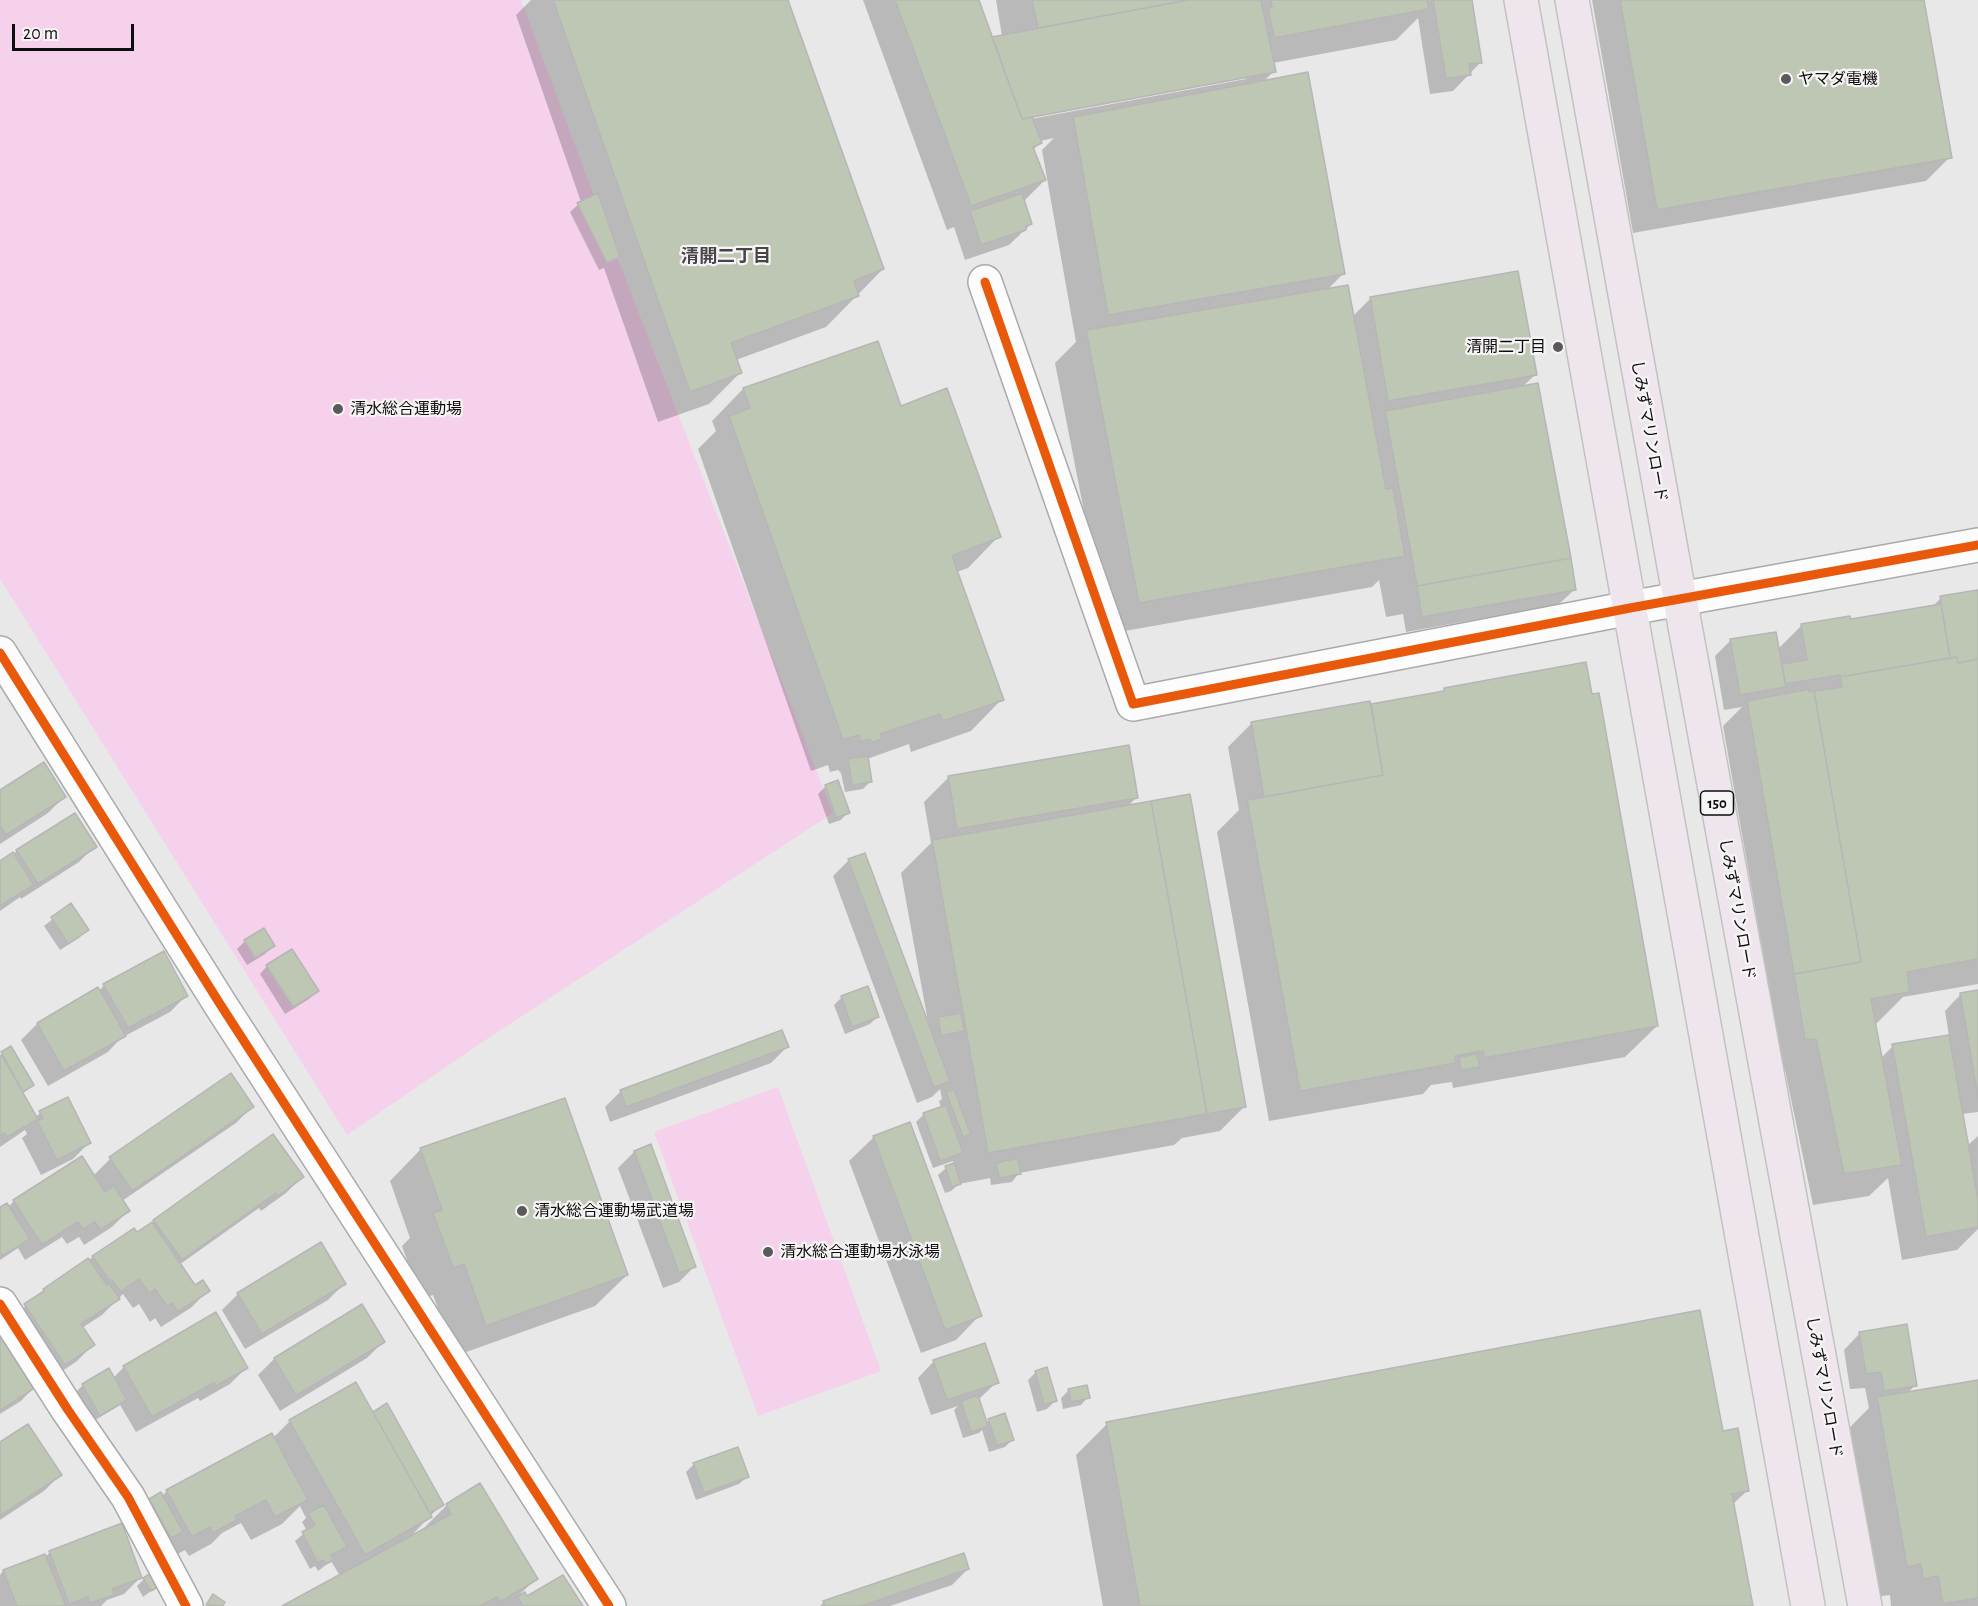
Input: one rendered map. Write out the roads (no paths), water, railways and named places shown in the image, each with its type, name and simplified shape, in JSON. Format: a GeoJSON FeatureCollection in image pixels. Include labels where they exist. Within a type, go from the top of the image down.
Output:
{"type":"FeatureCollection","features":[{"type":"Feature","properties":{"kind":"highway"},"geometry":{"type":"LineString","coordinates":[[1521,0],[1808,1606]]}},
{"type":"Feature","properties":{"kind":"highway","name":"しみずマリンロード"},"geometry":{"type":"LineString","coordinates":[[1572,0],[1864,1606]]}},
{"type":"Feature","properties":{"kind":"street"},"geometry":{"type":"LineString","coordinates":[[985,282],[1133,704],[1630,608],[1978,545]]}},
{"type":"Feature","properties":{"kind":"street"},"geometry":{"type":"LineString","coordinates":[[0,653],[220,1004],[609,1606]]}},
{"type":"Feature","properties":{"kind":"street"},"geometry":{"type":"LineString","coordinates":[[0,1304],[68,1410],[128,1497],[186,1606]]}},
{"type":"Feature","properties":{"kind":"place","name":"ヤマダ電機"},"geometry":{"type":"Point","coordinates":[1786,79]}},
{"type":"Feature","properties":{"kind":"place","name":"清開二丁目"},"geometry":{"type":"Point","coordinates":[1558,347]}},
{"type":"Feature","properties":{"kind":"place","name":"清水総合運動場"},"geometry":{"type":"Point","coordinates":[338,409]}},
{"type":"Feature","properties":{"kind":"place","name":"清水総合運動場武道場"},"geometry":{"type":"Point","coordinates":[522,1211]}},
{"type":"Feature","properties":{"kind":"place","name":"清水総合運動場水泳場"},"geometry":{"type":"Point","coordinates":[768,1252]}},
{"type":"Feature","properties":{"kind":"district","name":"清開二丁目"},"geometry":{"type":"Point","coordinates":[726,257]}}]}
